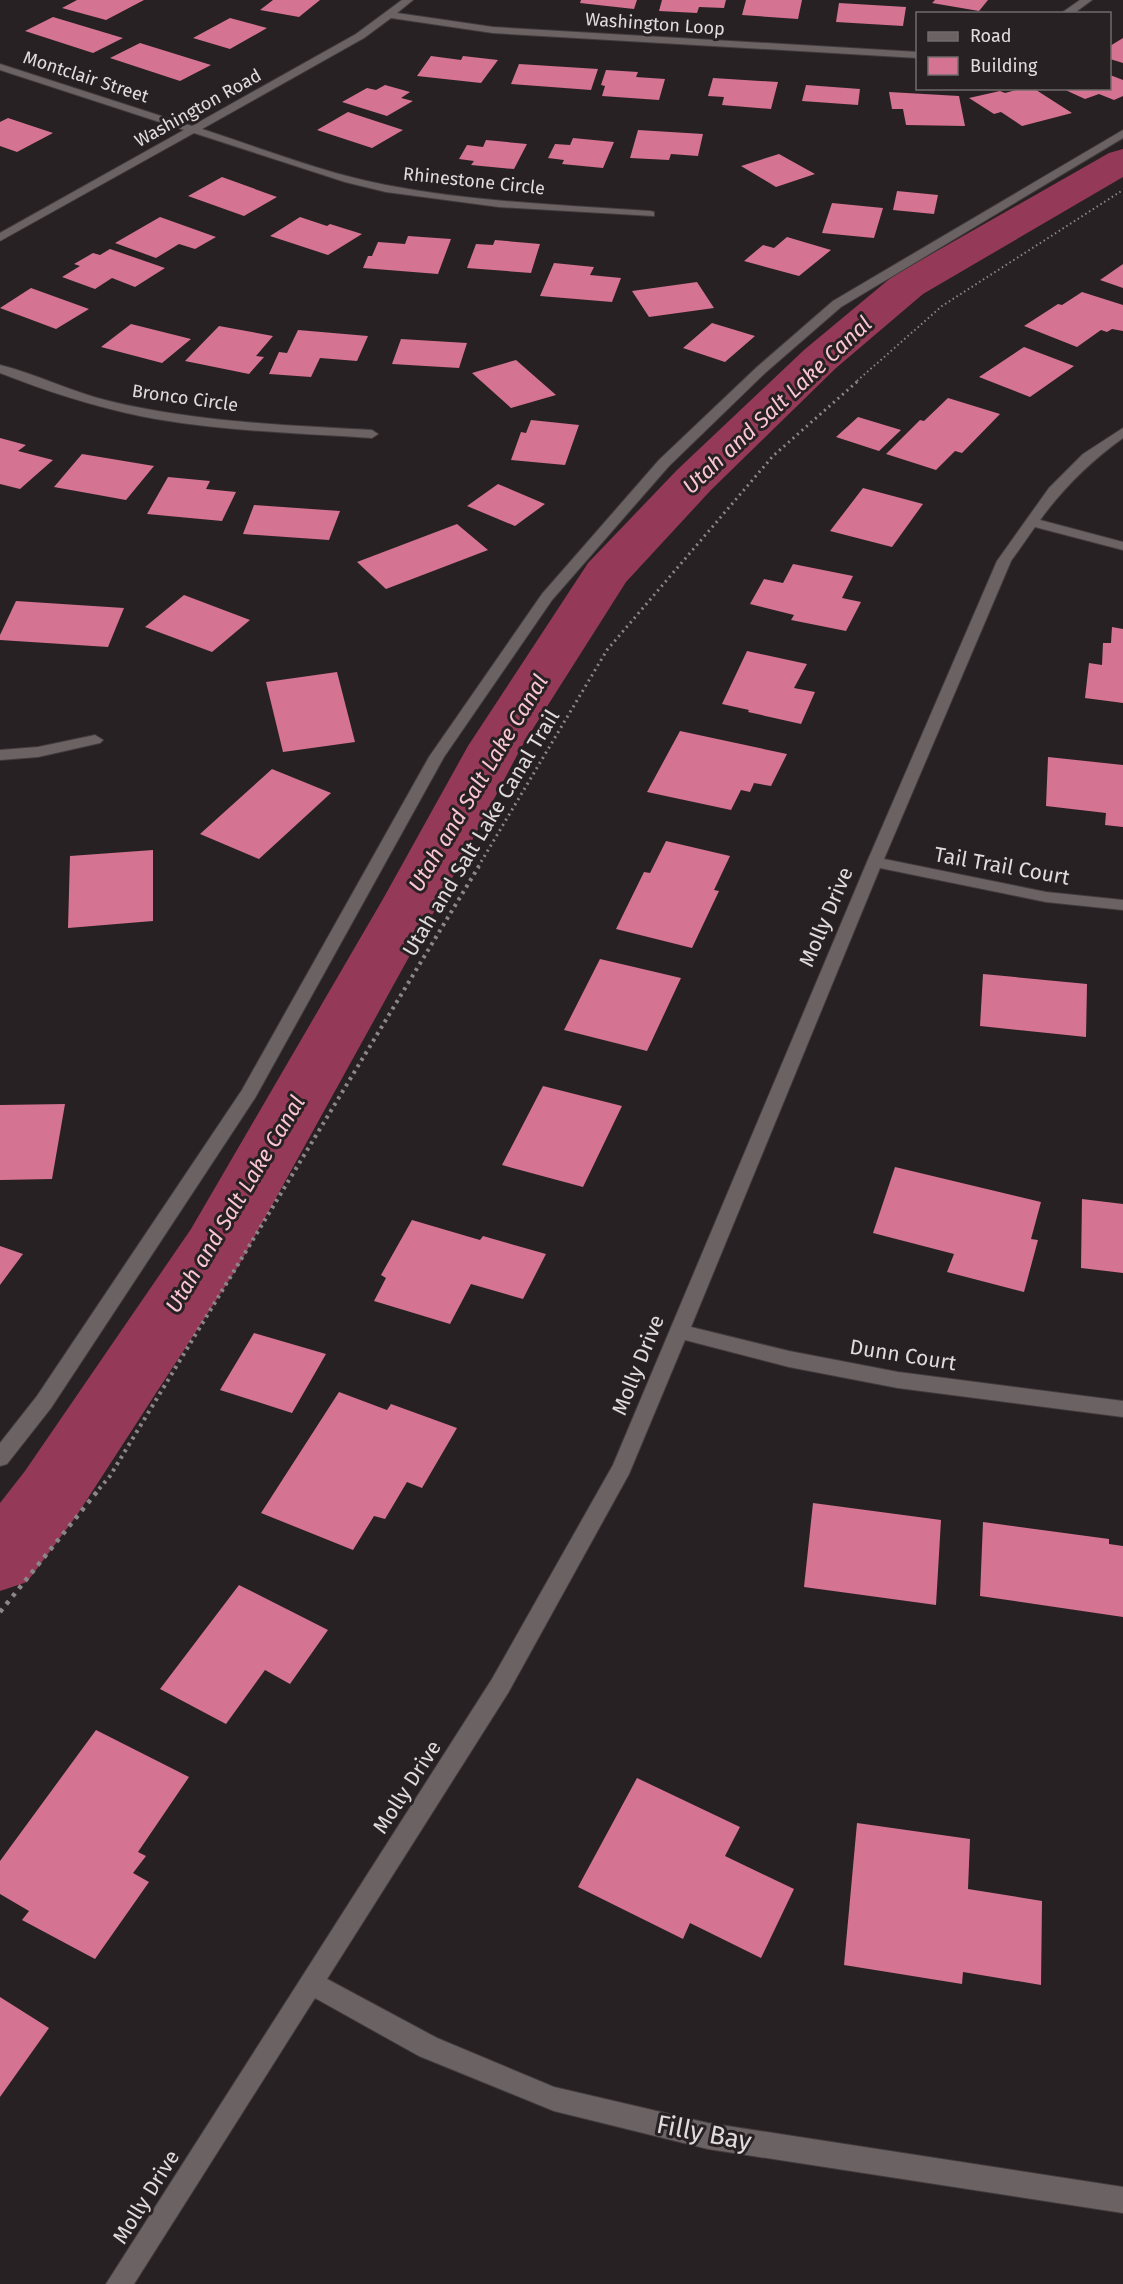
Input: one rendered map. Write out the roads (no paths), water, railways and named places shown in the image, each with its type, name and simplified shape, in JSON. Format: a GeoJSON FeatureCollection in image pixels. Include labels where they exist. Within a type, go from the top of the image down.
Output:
{"type":"FeatureCollection","features":[{"type":"Feature","properties":{"kind":"street","name":"Washington Road"},"geometry":{"type":"LineString","coordinates":[[0,238],[360,36],[392,15],[408,0]]}},
{"type":"Feature","properties":{"kind":"street"},"geometry":{"type":"LineString","coordinates":[[1068,12],[1087,0]]}},
{"type":"Feature","properties":{"kind":"street","name":"Washington Loop"},"geometry":{"type":"LineString","coordinates":[[392,15],[494,30],[916,55]]}},
{"type":"Feature","properties":{"kind":"street","name":"Montclair Street"},"geometry":{"type":"LineString","coordinates":[[0,67],[196,130]]}},
{"type":"Feature","properties":{"kind":"street","name":"Rhinestone Circle"},"geometry":{"type":"LineString","coordinates":[[196,130],[391,190],[436,198],[650,214]]}},
{"type":"Feature","properties":{"kind":"street"},"geometry":{"type":"LineString","coordinates":[[0,1458],[44,1402],[249,1094],[437,757],[546,597],[664,463],[761,370],[837,304],[1123,133]]}},
{"type":"Feature","properties":{"kind":"street","name":"Bronco Circle"},"geometry":{"type":"LineString","coordinates":[[0,369],[60,392],[110,406],[166,416],[267,427],[372,434]]}},
{"type":"Feature","properties":{"kind":"street","name":"Molly Drive"},"geometry":{"type":"LineString","coordinates":[[119,2284],[506,1676],[622,1468],[875,862],[1004,561],[1054,491],[1088,457],[1123,432]]}},
{"type":"Feature","properties":{"kind":"street"},"geometry":{"type":"LineString","coordinates":[[1031,522],[1123,546]]}},
{"type":"Feature","properties":{"kind":"street"},"geometry":{"type":"LineString","coordinates":[[0,755],[38,752],[95,740]]}},
{"type":"Feature","properties":{"kind":"street","name":"Tail Trail Court"},"geometry":{"type":"LineString","coordinates":[[875,862],[969,884],[1046,897],[1123,904]]}},
{"type":"Feature","properties":{"kind":"street","name":"Dunn Court"},"geometry":{"type":"LineString","coordinates":[[678,1331],[789,1359],[898,1380],[1123,1409]]}},
{"type":"Feature","properties":{"kind":"street","name":"Filly Bay"},"geometry":{"type":"LineString","coordinates":[[310,1983],[428,2047],[554,2099],[708,2136],[1123,2200]]}},
{"type":"Feature","properties":{"kind":"waterway","name":"Utah and Salt Lake Canal"},"geometry":{"type":"LineString","coordinates":[[0,1559],[51,1493],[215,1247],[412,899],[495,746],[606,574],[694,480],[820,359],[908,285],[1123,161]]}}]}
